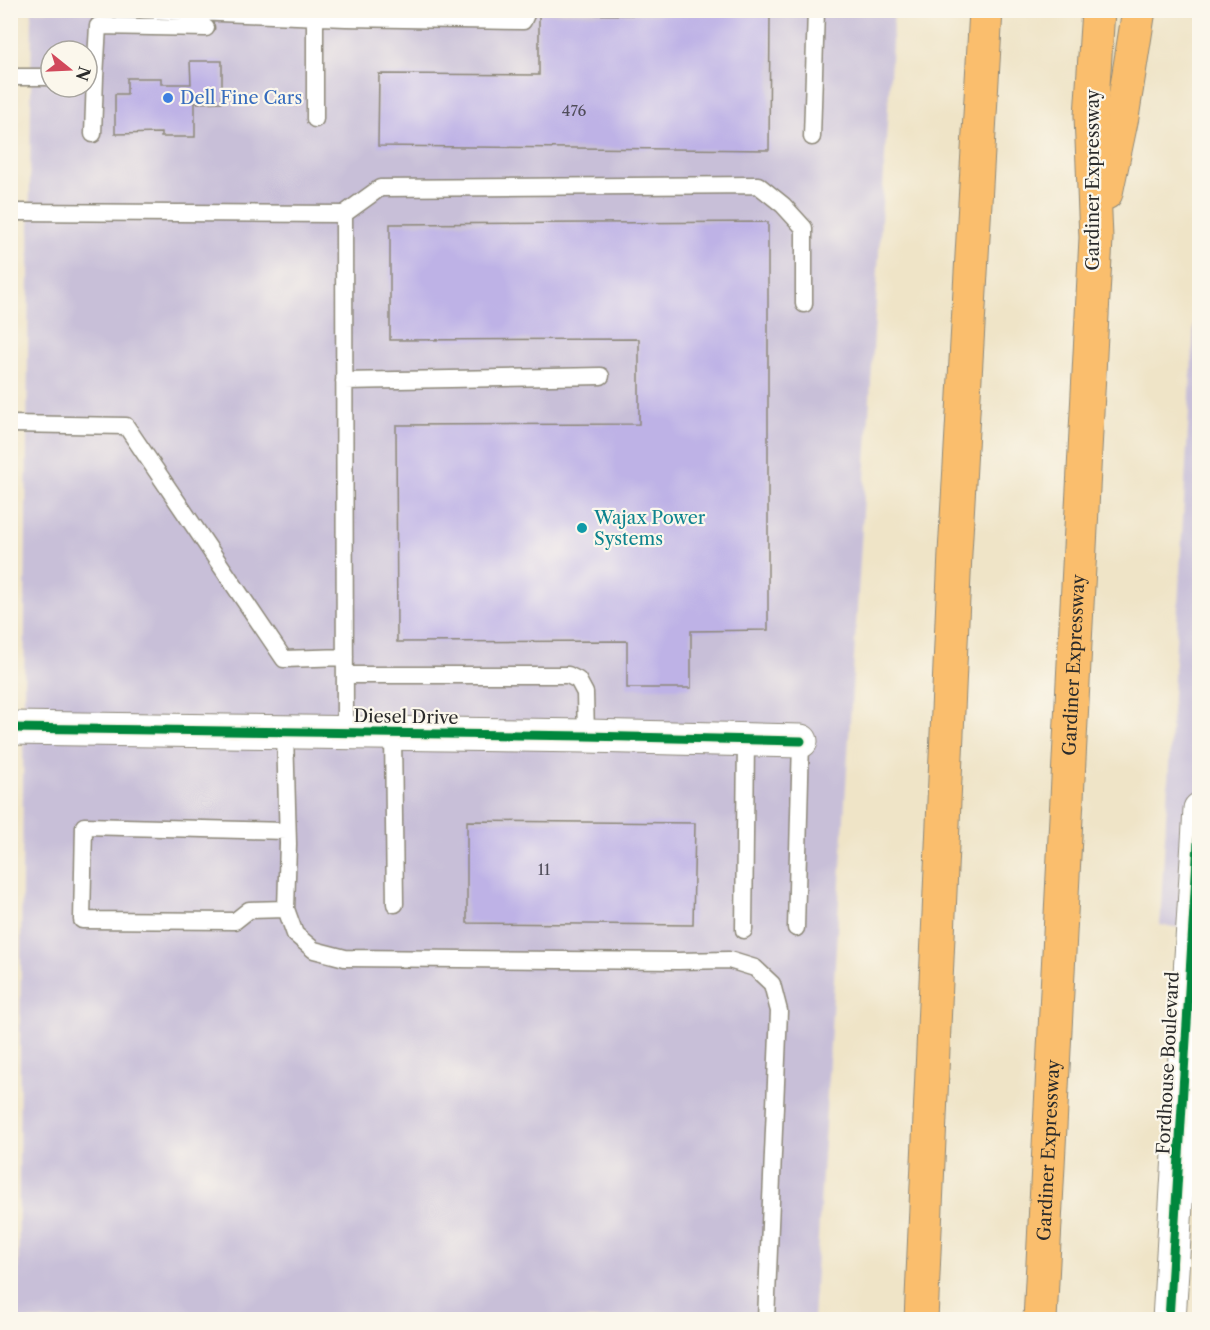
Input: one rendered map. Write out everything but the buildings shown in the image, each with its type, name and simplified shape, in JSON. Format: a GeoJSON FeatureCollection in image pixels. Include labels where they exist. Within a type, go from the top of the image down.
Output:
{"type":"FeatureCollection","features":[{"type":"Feature","properties":{"kind":"highway"},"geometry":{"type":"LineString","coordinates":[[921,1320],[954,565],[986,10]]}},
{"type":"Feature","properties":{"kind":"highway","name":"Gardiner Expressway"},"geometry":{"type":"LineString","coordinates":[[1040,1320],[1096,238],[1091,116],[1098,10]]}},
{"type":"Feature","properties":{"kind":"highway"},"geometry":{"type":"LineString","coordinates":[[1096,238],[1122,117],[1139,10]]}},
{"type":"Feature","properties":{"kind":"street","name":"Diesel Drive"},"geometry":{"type":"LineString","coordinates":[[10,728],[801,741]]}},
{"type":"Feature","properties":{"kind":"street","name":"Fordhouse Boulevard"},"geometry":{"type":"LineString","coordinates":[[1169,1320],[1200,809]]}},
{"type":"Feature","properties":{"kind":"lane"},"geometry":{"type":"LineString","coordinates":[[144,10],[315,17],[523,21],[528,10]]}},
{"type":"Feature","properties":{"kind":"lane"},"geometry":{"type":"LineString","coordinates":[[812,137],[816,10]]}},
{"type":"Feature","properties":{"kind":"lane"},"geometry":{"type":"LineString","coordinates":[[315,17],[315,119]]}},
{"type":"Feature","properties":{"kind":"lane"},"geometry":{"type":"LineString","coordinates":[[96,39],[98,26],[206,28]]}},
{"type":"Feature","properties":{"kind":"lane"},"geometry":{"type":"LineString","coordinates":[[10,77],[39,77]]}},
{"type":"Feature","properties":{"kind":"lane"},"geometry":{"type":"LineString","coordinates":[[92,99],[93,134]]}},
{"type":"Feature","properties":{"kind":"lane"},"geometry":{"type":"LineString","coordinates":[[10,212],[344,214],[380,188],[758,185],[783,205],[804,228],[804,304]]}},
{"type":"Feature","properties":{"kind":"lane"},"geometry":{"type":"LineString","coordinates":[[344,214],[345,733]]}},
{"type":"Feature","properties":{"kind":"lane"},"geometry":{"type":"LineString","coordinates":[[344,381],[601,376]]}},
{"type":"Feature","properties":{"kind":"lane"},"geometry":{"type":"LineString","coordinates":[[10,424],[126,426],[284,659],[345,657]]}},
{"type":"Feature","properties":{"kind":"lane"},"geometry":{"type":"LineString","coordinates":[[345,675],[568,675],[578,680],[585,693],[586,736]]}},
{"type":"Feature","properties":{"kind":"lane"},"geometry":{"type":"LineString","coordinates":[[285,732],[286,909],[295,934],[314,950],[345,958],[729,960],[755,968],[772,984],[778,1011],[766,1320]]}},
{"type":"Feature","properties":{"kind":"lane"},"geometry":{"type":"LineString","coordinates":[[393,733],[395,904]]}},
{"type":"Feature","properties":{"kind":"lane"},"geometry":{"type":"LineString","coordinates":[[744,930],[746,740]]}},
{"type":"Feature","properties":{"kind":"lane"},"geometry":{"type":"LineString","coordinates":[[796,928],[801,741]]}},
{"type":"Feature","properties":{"kind":"lane"},"geometry":{"type":"LineString","coordinates":[[286,909],[249,910],[235,921],[82,920],[84,826],[287,831]]}},
{"type":"Feature","properties":{"kind":"shaded area"},"geometry":{"type":"Polygon","coordinates":[[[32,11],[894,11],[813,1319],[18,1320],[32,11]]]}},
{"type":"Feature","properties":{"kind":"shaded area"},"geometry":{"type":"Polygon","coordinates":[[[1199,235],[1199,930],[1160,925],[1199,235]]]}},
{"type":"Feature","properties":{"kind":"cycle path"},"geometry":{"type":"LineString","coordinates":[[10,728],[801,741]]}},
{"type":"Feature","properties":{"kind":"cycle path"},"geometry":{"type":"LineString","coordinates":[[1169,1320],[1200,809]]}},
{"type":"Feature","properties":{"kind":"place","name":"Dell Fine Cars"},"geometry":{"type":"Point","coordinates":[168,98]}},
{"type":"Feature","properties":{"kind":"place","name":"Wajax Power Systems"},"geometry":{"type":"Point","coordinates":[582,528]}}]}
